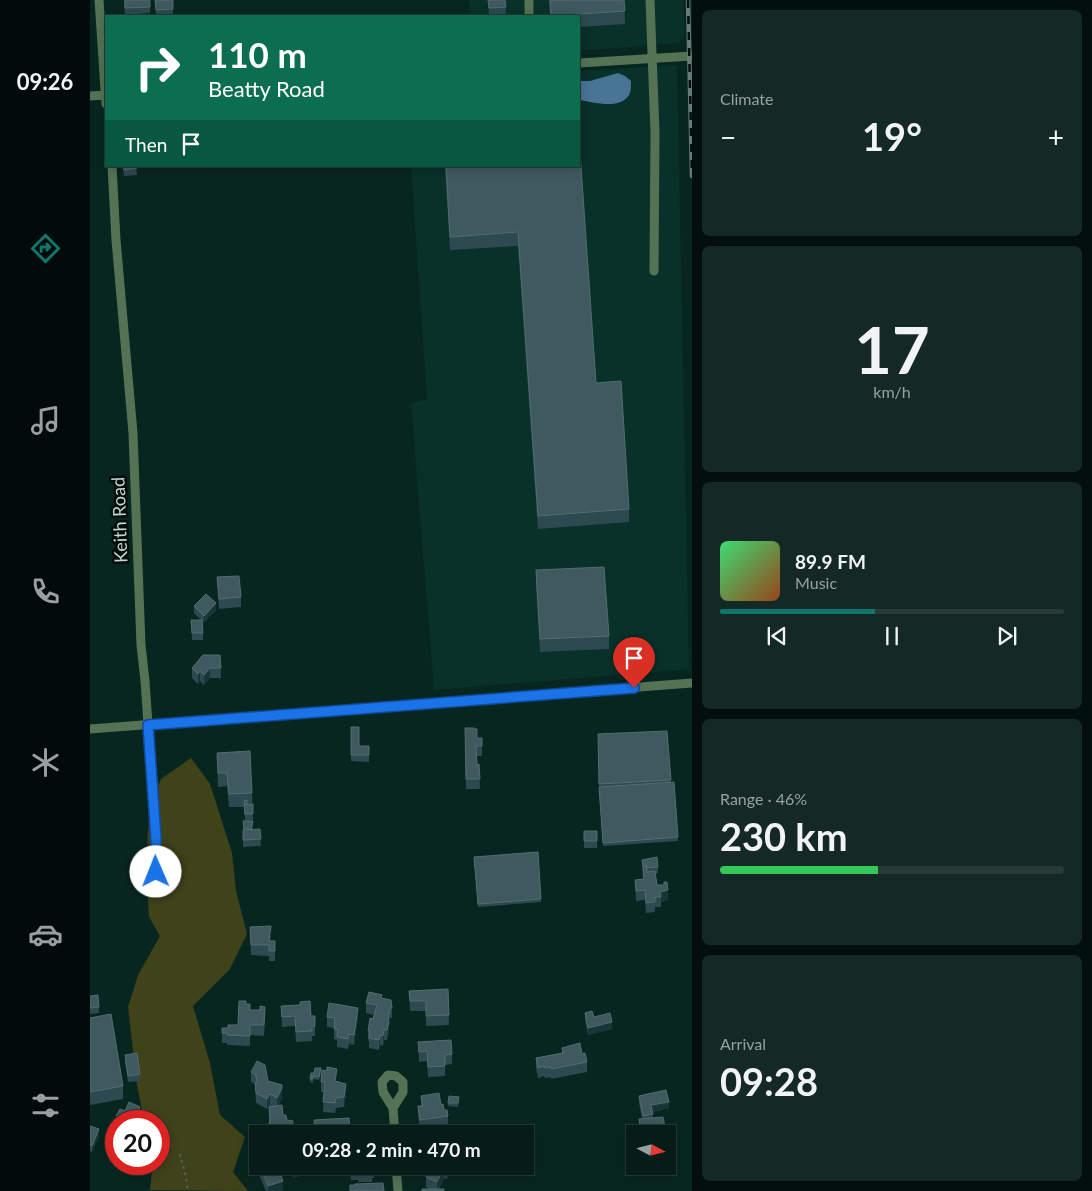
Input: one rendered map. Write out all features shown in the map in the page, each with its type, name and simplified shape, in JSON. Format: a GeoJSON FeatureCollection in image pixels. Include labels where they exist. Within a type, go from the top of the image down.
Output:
{"type":"FeatureCollection","features":[{"type":"Feature","properties":{"kind":"street"},"geometry":{"type":"LineString","coordinates":[[99,0],[105,84]]}},
{"type":"Feature","properties":{"kind":"street"},"geometry":{"type":"LineString","coordinates":[[529,0],[529,15]]}},
{"type":"Feature","properties":{"kind":"street"},"geometry":{"type":"LineString","coordinates":[[650,0],[655,132],[654,271]]}},
{"type":"Feature","properties":{"kind":"street"},"geometry":{"type":"LineString","coordinates":[[580,63],[692,56]]}},
{"type":"Feature","properties":{"kind":"street"},"geometry":{"type":"LineString","coordinates":[[90,96],[105,98]]}},
{"type":"Feature","properties":{"kind":"street","name":"Keith Road"},"geometry":{"type":"LineString","coordinates":[[112,167],[116,240],[133,433],[138,586],[156,838],[156,872]]}},
{"type":"Feature","properties":{"kind":"street"},"geometry":{"type":"LineString","coordinates":[[90,729],[692,683]]}},
{"type":"Feature","properties":{"kind":"street"},"geometry":{"type":"LineString","coordinates":[[393,1108],[394,1125]]}},
{"type":"Feature","properties":{"kind":"street"},"geometry":{"type":"LineString","coordinates":[[397,1175],[398,1191]]}},
{"type":"Feature","properties":{"kind":"path"},"geometry":{"type":"LineString","coordinates":[[180,1154],[188,1191]]}},
{"type":"Feature","properties":{"kind":"shaded area"},"geometry":{"type":"Polygon","coordinates":[[[469,0],[683,0],[685,34],[679,43],[580,51],[580,15],[470,15],[469,0]]]}},
{"type":"Feature","properties":{"kind":"shaded area"},"geometry":{"type":"Polygon","coordinates":[[[677,65],[689,669],[434,690],[411,403],[427,399],[411,167],[580,167],[580,71],[677,65]]]}},
{"type":"Feature","properties":{"kind":"shaded area"},"geometry":{"type":"Polygon","coordinates":[[[191,758],[210,784],[232,853],[236,891],[247,934],[230,969],[193,1006],[210,1063],[220,1115],[245,1137],[233,1172],[248,1191],[150,1190],[152,1175],[170,1175],[170,1110],[142,1110],[128,1007],[138,975],[160,936],[149,917],[146,860],[150,806],[161,779],[191,758]]]}},
{"type":"Feature","properties":{"kind":"water"},"geometry":{"type":"Polygon","coordinates":[[[618,73],[631,81],[631,89],[626,99],[614,104],[580,100],[580,81],[590,81],[618,73]]]}},
{"type":"Feature","properties":{"kind":"building"},"geometry":{"type":"Polygon","coordinates":[[[125,0],[150,0],[150,7],[125,8],[125,0]]]}},
{"type":"Feature","properties":{"kind":"building"},"geometry":{"type":"Polygon","coordinates":[[[155,0],[173,0],[173,9],[156,10],[155,0]]]}},
{"type":"Feature","properties":{"kind":"building"},"geometry":{"type":"Polygon","coordinates":[[[488,0],[505,0],[506,7],[489,8],[488,0]]]}},
{"type":"Feature","properties":{"kind":"building"},"geometry":{"type":"Polygon","coordinates":[[[550,0],[624,0],[625,11],[551,15],[550,0]]]}},
{"type":"Feature","properties":{"kind":"building"},"geometry":{"type":"Polygon","coordinates":[[[580,151],[596,383],[621,381],[629,509],[538,516],[518,232],[450,237],[446,167],[580,167],[580,151]]]}},
{"type":"Feature","properties":{"kind":"building"},"geometry":{"type":"Polygon","coordinates":[[[123,167],[137,168],[124,170],[123,167]]]}},
{"type":"Feature","properties":{"kind":"building"},"geometry":{"type":"Polygon","coordinates":[[[604,567],[609,636],[540,639],[536,570],[604,567]]]}},
{"type":"Feature","properties":{"kind":"building"},"geometry":{"type":"Polygon","coordinates":[[[239,576],[241,597],[219,599],[217,577],[239,576]]]}},
{"type":"Feature","properties":{"kind":"building"},"geometry":{"type":"Polygon","coordinates":[[[206,594],[216,603],[204,616],[194,606],[206,594]]]}},
{"type":"Feature","properties":{"kind":"building"},"geometry":{"type":"Polygon","coordinates":[[[191,620],[202,620],[203,633],[192,633],[191,620]]]}},
{"type":"Feature","properties":{"kind":"building"},"geometry":{"type":"Polygon","coordinates":[[[203,655],[220,655],[221,668],[210,668],[204,675],[200,671],[198,674],[192,668],[203,655]]]}},
{"type":"Feature","properties":{"kind":"building"},"geometry":{"type":"Polygon","coordinates":[[[351,727],[359,727],[359,746],[369,746],[369,755],[351,755],[351,727]]]}},
{"type":"Feature","properties":{"kind":"building"},"geometry":{"type":"Polygon","coordinates":[[[465,728],[477,729],[477,738],[482,738],[482,746],[476,746],[480,779],[466,779],[465,728]]]}},
{"type":"Feature","properties":{"kind":"building"},"geometry":{"type":"Polygon","coordinates":[[[667,731],[671,780],[599,784],[598,734],[667,731]]]}},
{"type":"Feature","properties":{"kind":"building"},"geometry":{"type":"Polygon","coordinates":[[[250,751],[252,793],[229,794],[227,773],[218,773],[217,753],[250,751]]]}},
{"type":"Feature","properties":{"kind":"building"},"geometry":{"type":"Polygon","coordinates":[[[674,782],[678,837],[603,843],[599,787],[674,782]]]}},
{"type":"Feature","properties":{"kind":"building"},"geometry":{"type":"Polygon","coordinates":[[[247,800],[247,805],[253,804],[253,814],[245,814],[244,801],[247,800]]]}},
{"type":"Feature","properties":{"kind":"building"},"geometry":{"type":"Polygon","coordinates":[[[243,821],[253,821],[251,829],[244,829],[243,821]]]}},
{"type":"Feature","properties":{"kind":"building"},"geometry":{"type":"Polygon","coordinates":[[[260,829],[261,839],[243,840],[243,830],[260,829]]]}},
{"type":"Feature","properties":{"kind":"building"},"geometry":{"type":"Polygon","coordinates":[[[584,831],[597,831],[597,841],[584,841],[584,831]]]}},
{"type":"Feature","properties":{"kind":"building"},"geometry":{"type":"Polygon","coordinates":[[[538,852],[541,899],[478,904],[474,857],[538,852]]]}},
{"type":"Feature","properties":{"kind":"building"},"geometry":{"type":"Polygon","coordinates":[[[657,857],[658,867],[647,868],[647,866],[643,866],[642,860],[657,857]]]}},
{"type":"Feature","properties":{"kind":"building"},"geometry":{"type":"Polygon","coordinates":[[[643,866],[647,866],[647,872],[655,871],[657,885],[664,885],[664,882],[667,882],[668,890],[660,892],[661,897],[655,897],[655,902],[646,903],[645,890],[636,891],[635,880],[644,879],[643,866]]]}},
{"type":"Feature","properties":{"kind":"building"},"geometry":{"type":"Polygon","coordinates":[[[271,926],[269,941],[275,941],[275,951],[269,951],[269,945],[251,945],[250,927],[271,926]]]}},
{"type":"Feature","properties":{"kind":"building"},"geometry":{"type":"Polygon","coordinates":[[[448,989],[449,1015],[426,1016],[426,1001],[410,1001],[409,991],[448,989]]]}},
{"type":"Feature","properties":{"kind":"building"},"geometry":{"type":"Polygon","coordinates":[[[369,992],[382,995],[381,998],[391,1000],[392,1008],[390,1008],[387,1030],[384,1030],[383,1036],[380,1035],[379,1040],[369,1038],[370,1018],[373,1019],[377,1005],[366,1003],[369,992]]]}},
{"type":"Feature","properties":{"kind":"building"},"geometry":{"type":"Polygon","coordinates":[[[98,995],[99,1007],[90,1008],[90,996],[98,995]]]}},
{"type":"Feature","properties":{"kind":"building"},"geometry":{"type":"Polygon","coordinates":[[[239,1001],[246,1001],[246,1004],[250,1004],[250,1010],[260,1010],[260,1006],[265,1007],[264,1025],[250,1025],[250,1036],[222,1033],[222,1028],[228,1028],[228,1025],[238,1025],[239,1001]]]}},
{"type":"Feature","properties":{"kind":"building"},"geometry":{"type":"Polygon","coordinates":[[[310,1001],[311,1016],[315,1016],[315,1026],[312,1026],[312,1031],[296,1032],[295,1016],[282,1017],[281,1006],[300,1005],[300,1002],[310,1001]]]}},
{"type":"Feature","properties":{"kind":"building"},"geometry":{"type":"Polygon","coordinates":[[[329,1003],[358,1008],[354,1035],[349,1034],[348,1039],[337,1037],[338,1030],[334,1029],[335,1018],[327,1017],[329,1003]]]}},
{"type":"Feature","properties":{"kind":"building"},"geometry":{"type":"Polygon","coordinates":[[[592,1011],[594,1017],[610,1013],[612,1022],[588,1028],[585,1013],[592,1011]]]}},
{"type":"Feature","properties":{"kind":"building"},"geometry":{"type":"Polygon","coordinates":[[[111,1014],[123,1086],[90,1092],[90,1018],[111,1014]]]}},
{"type":"Feature","properties":{"kind":"building"},"geometry":{"type":"Polygon","coordinates":[[[451,1040],[452,1054],[445,1055],[445,1066],[428,1067],[427,1051],[419,1052],[418,1042],[451,1040]]]}},
{"type":"Feature","properties":{"kind":"building"},"geometry":{"type":"Polygon","coordinates":[[[580,1043],[582,1054],[585,1053],[587,1062],[551,1069],[551,1067],[545,1068],[544,1066],[538,1068],[536,1058],[563,1053],[562,1048],[580,1043]]]}},
{"type":"Feature","properties":{"kind":"building"},"geometry":{"type":"Polygon","coordinates":[[[137,1053],[140,1074],[128,1076],[125,1055],[137,1053]]]}},
{"type":"Feature","properties":{"kind":"building"},"geometry":{"type":"Polygon","coordinates":[[[257,1061],[265,1065],[268,1081],[282,1085],[277,1098],[270,1094],[267,1099],[256,1093],[256,1075],[251,1072],[257,1061]]]}},
{"type":"Feature","properties":{"kind":"building"},"geometry":{"type":"Polygon","coordinates":[[[327,1067],[337,1069],[335,1081],[346,1084],[344,1097],[336,1098],[335,1103],[323,1102],[325,1082],[321,1082],[322,1070],[327,1071],[327,1067]]]}},
{"type":"Feature","properties":{"kind":"building"},"geometry":{"type":"Polygon","coordinates":[[[315,1068],[321,1068],[319,1077],[313,1076],[313,1079],[310,1079],[311,1073],[314,1073],[315,1068]]]}},
{"type":"Feature","properties":{"kind":"building"},"geometry":{"type":"Polygon","coordinates":[[[666,1090],[669,1102],[651,1105],[653,1114],[643,1116],[639,1096],[666,1090]]]}},
{"type":"Feature","properties":{"kind":"building"},"geometry":{"type":"Polygon","coordinates":[[[439,1093],[441,1105],[443,1104],[444,1110],[447,1110],[448,1116],[420,1120],[418,1106],[423,1106],[421,1096],[439,1093]]]}},
{"type":"Feature","properties":{"kind":"building"},"geometry":{"type":"Polygon","coordinates":[[[449,1096],[459,1097],[458,1103],[448,1103],[449,1096]]]}},
{"type":"Feature","properties":{"kind":"building"},"geometry":{"type":"Polygon","coordinates":[[[129,1102],[140,1107],[139,1110],[125,1110],[129,1102]]]}},
{"type":"Feature","properties":{"kind":"building"},"geometry":{"type":"Polygon","coordinates":[[[282,1105],[283,1115],[286,1115],[287,1120],[293,1121],[292,1125],[269,1125],[269,1107],[282,1105]]]}},
{"type":"Feature","properties":{"kind":"building"},"geometry":{"type":"Polygon","coordinates":[[[663,1117],[665,1125],[640,1125],[639,1119],[663,1117]]]}},
{"type":"Feature","properties":{"kind":"building"},"geometry":{"type":"Polygon","coordinates":[[[349,1118],[350,1125],[314,1125],[314,1120],[349,1118]]]}},
{"type":"Feature","properties":{"kind":"building"},"geometry":{"type":"Polygon","coordinates":[[[90,1126],[99,1129],[92,1146],[90,1145],[90,1126]]]}},
{"type":"Feature","properties":{"kind":"building"},"geometry":{"type":"Polygon","coordinates":[[[263,1175],[281,1175],[283,1181],[268,1186],[263,1175]]]}},
{"type":"Feature","properties":{"kind":"building"},"geometry":{"type":"Polygon","coordinates":[[[427,1175],[440,1175],[437,1182],[426,1177],[427,1175]]]}},
{"type":"Feature","properties":{"kind":"building"},"geometry":{"type":"Polygon","coordinates":[[[383,1183],[384,1191],[350,1191],[350,1185],[383,1183]]]}},
{"type":"Feature","properties":{"kind":"building"},"geometry":{"type":"Polygon","coordinates":[[[422,1189],[444,1189],[444,1191],[422,1191],[422,1189]]]}},
{"type":"Feature","properties":{"kind":"railway"},"geometry":{"type":"LineString","coordinates":[[688,0],[692,176]]}},
{"type":"Feature","properties":{"kind":"route"},"geometry":{"type":"LineString","coordinates":[[156,872],[156,838],[148,725],[634,688]]}}]}
